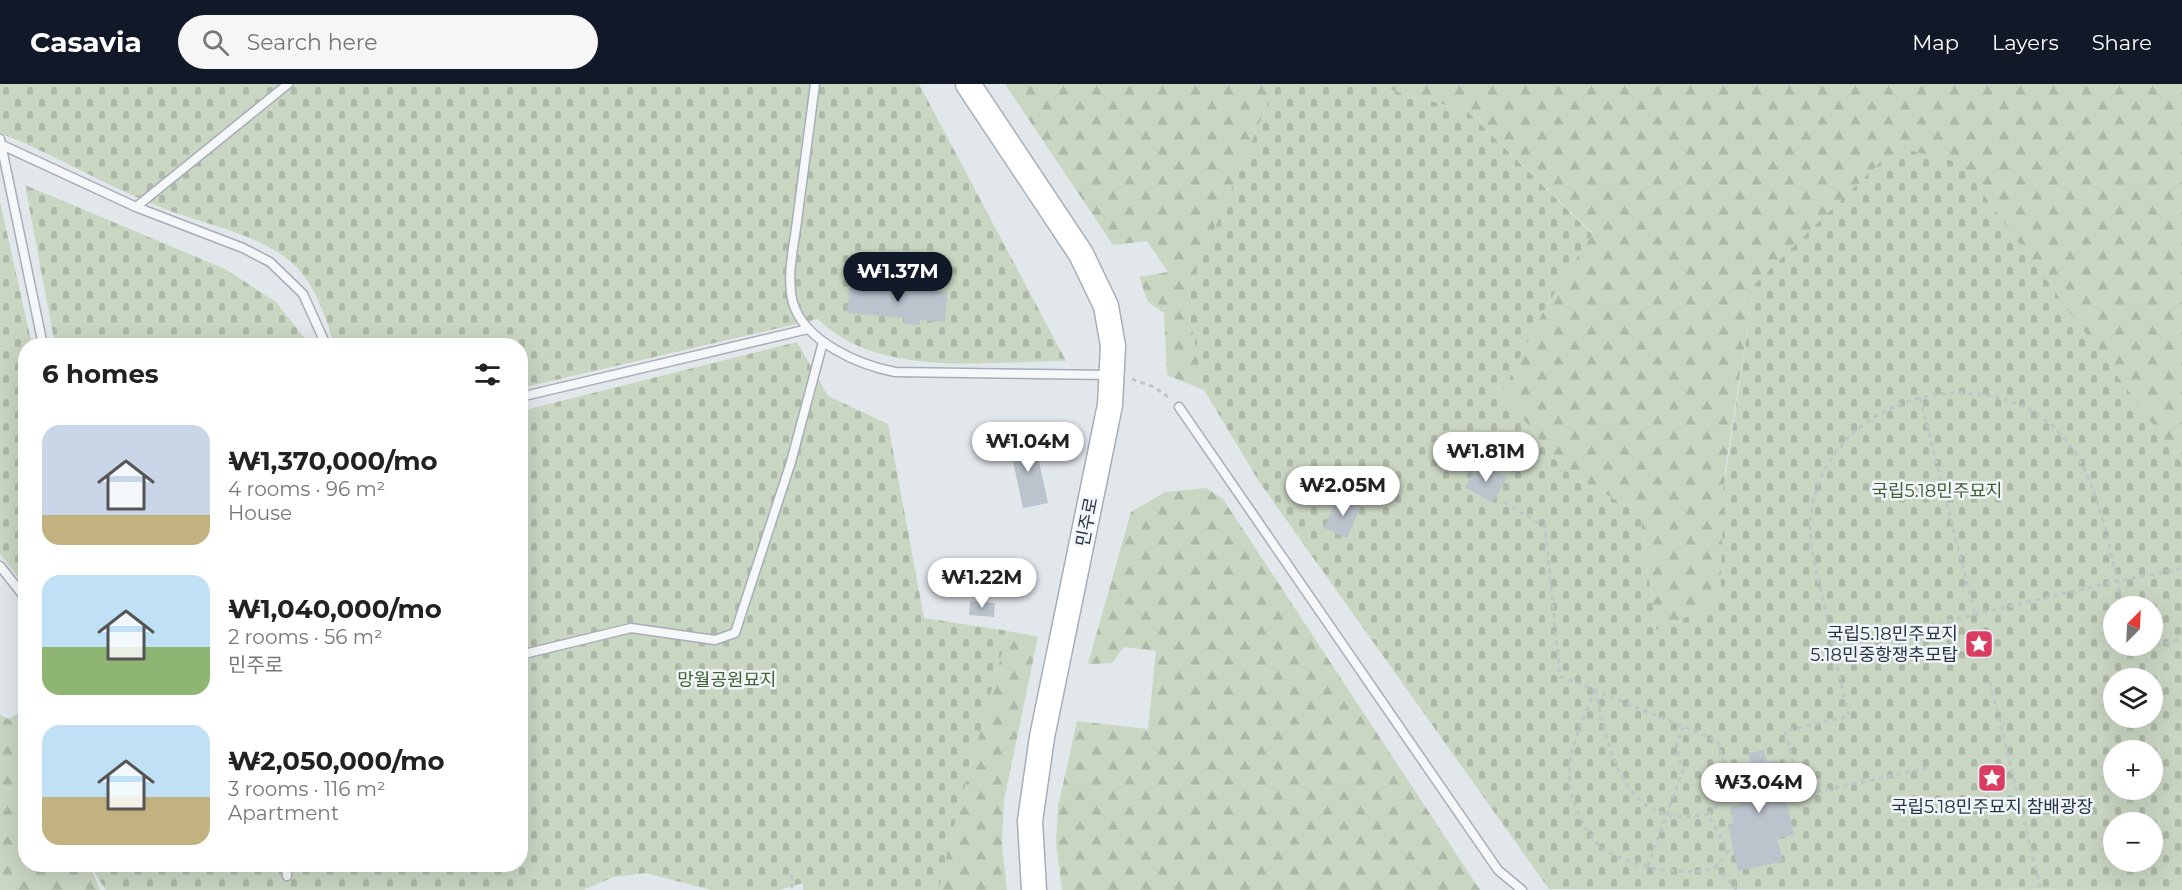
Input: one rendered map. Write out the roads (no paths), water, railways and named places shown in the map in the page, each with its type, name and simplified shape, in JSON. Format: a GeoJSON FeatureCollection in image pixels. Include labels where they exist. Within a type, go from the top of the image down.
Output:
{"type":"FeatureCollection","features":[{"type":"Feature","properties":{"kind":"main road","name":"민주로"},"geometry":{"type":"LineString","coordinates":[[968,84],[1081,254],[1106,306],[1110,323],[1114,375],[1106,429],[1042,737],[1030,821],[1035,890]]}},
{"type":"Feature","properties":{"kind":"lane"},"geometry":{"type":"LineString","coordinates":[[136,207],[288,84]]}},
{"type":"Feature","properties":{"kind":"lane"},"geometry":{"type":"LineString","coordinates":[[815,84],[791,269],[793,304],[808,329],[823,342],[876,368],[896,372],[1114,375]]}},
{"type":"Feature","properties":{"kind":"lane"},"geometry":{"type":"LineString","coordinates":[[1,142],[136,207],[243,248],[270,262],[303,294],[323,338]]}},
{"type":"Feature","properties":{"kind":"lane"},"geometry":{"type":"LineString","coordinates":[[1,142],[43,338]]}},
{"type":"Feature","properties":{"kind":"lane"},"geometry":{"type":"LineString","coordinates":[[528,395],[808,329]]}},
{"type":"Feature","properties":{"kind":"lane"},"geometry":{"type":"LineString","coordinates":[[528,653],[631,628],[716,640],[735,633],[790,462],[823,342]]}},
{"type":"Feature","properties":{"kind":"lane"},"geometry":{"type":"LineString","coordinates":[[1179,407],[1498,870],[1522,890]]}},
{"type":"Feature","properties":{"kind":"lane"},"geometry":{"type":"LineString","coordinates":[[0,566],[18,589]]}},
{"type":"Feature","properties":{"kind":"lane"},"geometry":{"type":"LineString","coordinates":[[287,872],[287,876]]}},
{"type":"Feature","properties":{"kind":"place","name":"국립5.18민주묘지 5.18민중항쟁추모탑"},"geometry":{"type":"Point","coordinates":[1979,644]}},
{"type":"Feature","properties":{"kind":"place","name":"국립5.18민주묘지 참배광장"},"geometry":{"type":"Point","coordinates":[1992,778]}},
{"type":"Feature","properties":{"kind":"park label","name":"국립5.18민주묘지"},"geometry":{"type":"Point","coordinates":[1937,491]}},
{"type":"Feature","properties":{"kind":"park label","name":"망월공원묘지"},"geometry":{"type":"Point","coordinates":[727,680]}}]}
